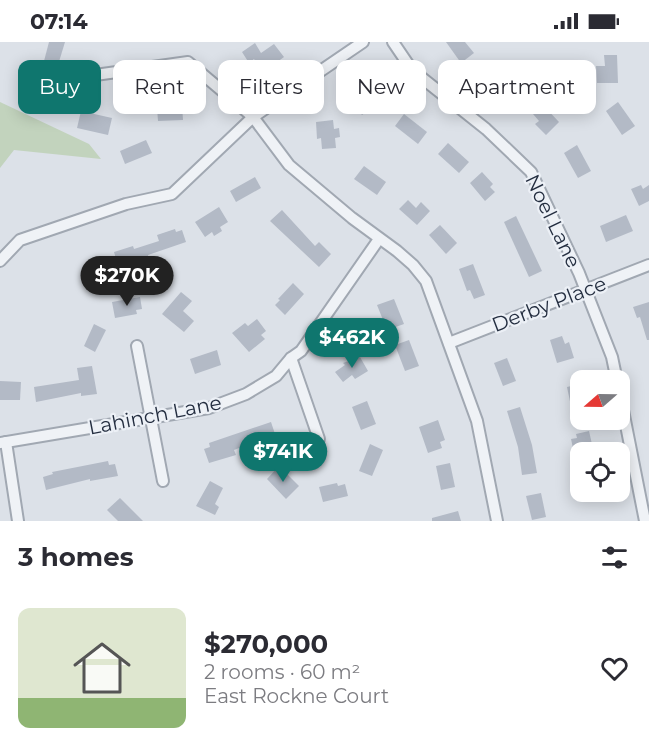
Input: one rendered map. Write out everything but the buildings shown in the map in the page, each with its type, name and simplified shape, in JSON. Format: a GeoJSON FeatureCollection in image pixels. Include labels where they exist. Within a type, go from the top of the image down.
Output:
{"type":"FeatureCollection","features":[{"type":"Feature","properties":{"kind":"street"},"geometry":{"type":"LineString","coordinates":[[0,261],[20,240],[126,204],[172,194],[254,117],[363,42]]}},
{"type":"Feature","properties":{"kind":"street","name":"Noel Lane"},"geometry":{"type":"LineString","coordinates":[[393,42],[412,70],[486,129],[531,172],[585,289],[612,357],[615,370]]}},
{"type":"Feature","properties":{"kind":"street"},"geometry":{"type":"LineString","coordinates":[[101,74],[188,62],[254,117],[289,165],[413,265],[426,281],[477,421],[497,521]]}},
{"type":"Feature","properties":{"kind":"street","name":"Lahinch Lane"},"geometry":{"type":"LineString","coordinates":[[3,443],[209,408],[246,394],[276,376],[291,358],[301,351],[379,238]]}},
{"type":"Feature","properties":{"kind":"street","name":"Derby Place"},"geometry":{"type":"LineString","coordinates":[[449,343],[649,266]]}},
{"type":"Feature","properties":{"kind":"street"},"geometry":{"type":"LineString","coordinates":[[137,346],[163,481]]}},
{"type":"Feature","properties":{"kind":"street"},"geometry":{"type":"LineString","coordinates":[[291,358],[320,439]]}},
{"type":"Feature","properties":{"kind":"street"},"geometry":{"type":"LineString","coordinates":[[629,430],[644,487],[645,521]]}},
{"type":"Feature","properties":{"kind":"street"},"geometry":{"type":"LineString","coordinates":[[3,443],[18,521]]}},
{"type":"Feature","properties":{"kind":"green space"},"geometry":{"type":"Polygon","coordinates":[[[0,102],[18,110],[18,114],[25,114],[89,144],[101,159],[14,150],[0,168],[0,102]]]}}]}
